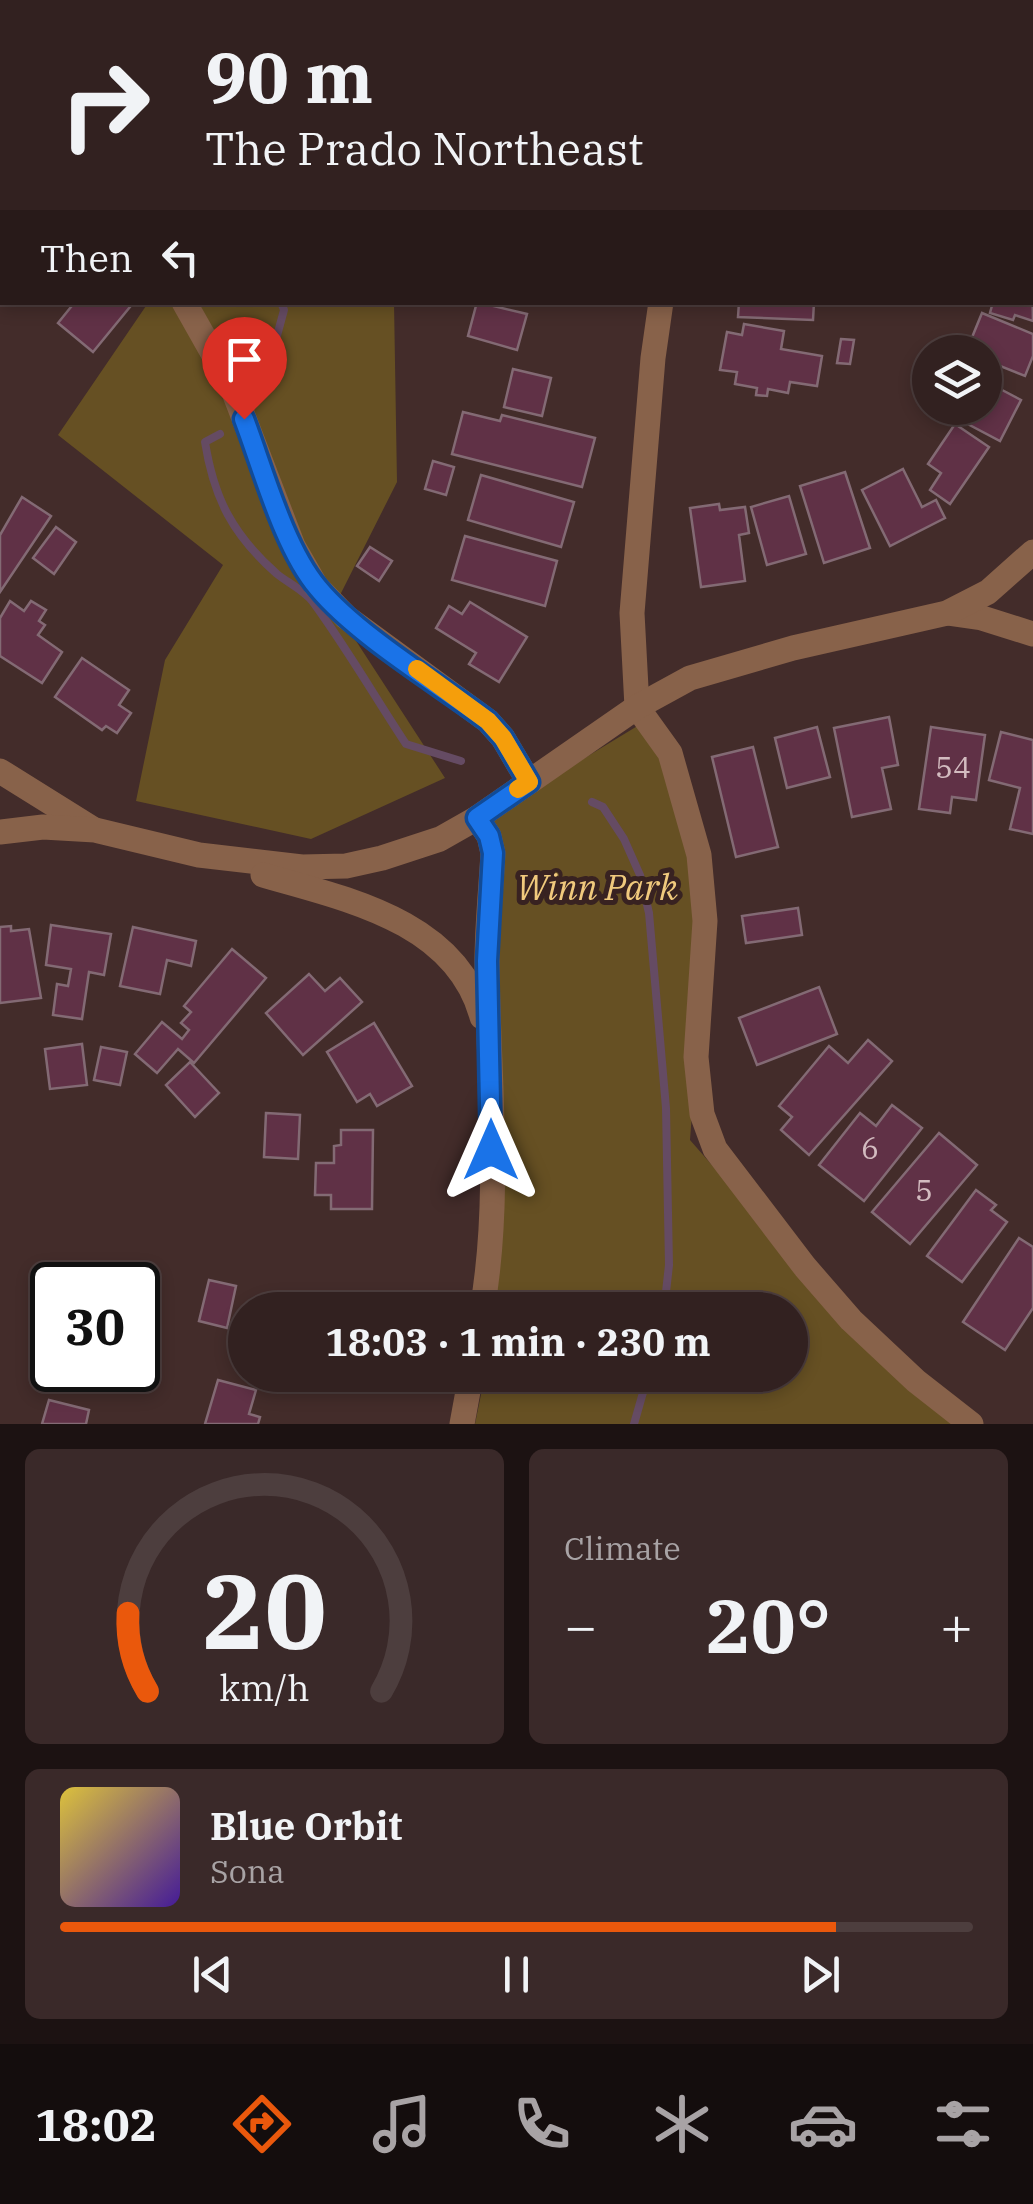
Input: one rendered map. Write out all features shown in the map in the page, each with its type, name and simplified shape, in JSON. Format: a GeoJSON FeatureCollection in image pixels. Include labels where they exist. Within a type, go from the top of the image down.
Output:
{"type":"FeatureCollection","features":[{"type":"Feature","properties":{"kind":"street"},"geometry":{"type":"LineString","coordinates":[[186,305],[232,387],[293,546],[316,586],[346,617],[488,721],[529,782]]}},
{"type":"Feature","properties":{"kind":"street"},"geometry":{"type":"LineString","coordinates":[[661,305],[632,613],[637,707],[670,753],[699,855],[705,921],[696,1057],[702,1114],[715,1148],[805,1267],[851,1320],[916,1381],[971,1424]]}},
{"type":"Feature","properties":{"kind":"street"},"geometry":{"type":"LineString","coordinates":[[199,856],[302,867],[346,866],[440,839],[477,818],[637,707],[697,675],[792,648],[947,613],[988,592],[1033,552]]}},
{"type":"Feature","properties":{"kind":"street"},"geometry":{"type":"LineString","coordinates":[[947,613],[982,618],[1033,634]]}},
{"type":"Feature","properties":{"kind":"street"},"geometry":{"type":"LineString","coordinates":[[0,771],[94,830]]}},
{"type":"Feature","properties":{"kind":"street"},"geometry":{"type":"LineString","coordinates":[[477,818],[489,836],[493,853],[487,961],[492,1050],[491,1215],[484,1292]]}},
{"type":"Feature","properties":{"kind":"street"},"geometry":{"type":"LineString","coordinates":[[0,832],[43,827],[94,830],[199,856],[366,906],[412,927],[468,978],[492,1050]]}},
{"type":"Feature","properties":{"kind":"street"},"geometry":{"type":"LineString","coordinates":[[462,1424],[467,1392]]}},
{"type":"Feature","properties":{"kind":"green space"},"geometry":{"type":"Polygon","coordinates":[[[147,305],[394,305],[397,482],[334,607],[445,778],[311,839],[136,801],[165,660],[223,565],[58,435],[147,305]]]}},
{"type":"Feature","properties":{"kind":"green space","name":"Winn Park"},"geometry":{"type":"Polygon","coordinates":[[[649,719],[710,870],[690,1140],[848,1321],[967,1424],[475,1424],[482,1392],[808,1392],[808,1292],[487,1292],[484,819],[649,719]]]}},
{"type":"Feature","properties":{"kind":"building"},"geometry":{"type":"Polygon","coordinates":[[[73,305],[132,305],[93,352],[58,323],[73,305]]]}},
{"type":"Feature","properties":{"kind":"building"},"geometry":{"type":"Polygon","coordinates":[[[476,305],[527,314],[517,350],[468,336],[476,305]]]}},
{"type":"Feature","properties":{"kind":"building"},"geometry":{"type":"Polygon","coordinates":[[[739,305],[814,305],[813,320],[738,317],[739,305]]]}},
{"type":"Feature","properties":{"kind":"building"},"geometry":{"type":"Polygon","coordinates":[[[992,305],[1033,305],[1033,321],[1015,315],[1013,320],[990,313],[992,305]]]}},
{"type":"Feature","properties":{"kind":"building"},"geometry":{"type":"Polygon","coordinates":[[[982,313],[1033,334],[1033,356],[1025,376],[1002,367],[1002,335],[973,335],[982,313]]]}},
{"type":"Feature","properties":{"kind":"building"},"geometry":{"type":"Polygon","coordinates":[[[744,324],[784,331],[781,349],[822,356],[817,386],[790,382],[788,393],[768,389],[767,396],[756,395],[757,388],[735,384],[737,372],[720,370],[727,332],[742,335],[744,324]]]}},
{"type":"Feature","properties":{"kind":"building"},"geometry":{"type":"Polygon","coordinates":[[[841,339],[854,340],[850,364],[837,363],[841,339]]]}},
{"type":"Feature","properties":{"kind":"building"},"geometry":{"type":"Polygon","coordinates":[[[513,369],[551,378],[542,416],[504,407],[513,369]]]}},
{"type":"Feature","properties":{"kind":"building"},"geometry":{"type":"Polygon","coordinates":[[[1002,390],[1021,400],[1000,441],[970,425],[1002,425],[1002,390]]]}},
{"type":"Feature","properties":{"kind":"building"},"geometry":{"type":"Polygon","coordinates":[[[463,412],[500,421],[502,415],[595,438],[582,487],[452,454],[463,412]]]}},
{"type":"Feature","properties":{"kind":"building"},"geometry":{"type":"Polygon","coordinates":[[[954,425],[989,447],[950,504],[930,490],[941,473],[928,464],[954,425]]]}},
{"type":"Feature","properties":{"kind":"building"},"geometry":{"type":"Polygon","coordinates":[[[433,461],[454,467],[446,495],[425,489],[433,461]]]}},
{"type":"Feature","properties":{"kind":"building"},"geometry":{"type":"Polygon","coordinates":[[[903,469],[922,507],[936,500],[945,518],[890,546],[862,490],[903,469]]]}},
{"type":"Feature","properties":{"kind":"building"},"geometry":{"type":"Polygon","coordinates":[[[845,472],[870,548],[824,563],[800,486],[845,472]]]}},
{"type":"Feature","properties":{"kind":"building"},"geometry":{"type":"Polygon","coordinates":[[[481,475],[574,502],[561,547],[468,520],[481,475]]]}},
{"type":"Feature","properties":{"kind":"building"},"geometry":{"type":"Polygon","coordinates":[[[789,496],[806,554],[767,565],[751,507],[789,496]]]}},
{"type":"Feature","properties":{"kind":"building"},"geometry":{"type":"Polygon","coordinates":[[[22,497],[51,516],[0,592],[0,535],[22,497]]]}},
{"type":"Feature","properties":{"kind":"building"},"geometry":{"type":"Polygon","coordinates":[[[719,504],[720,510],[745,507],[749,533],[739,535],[745,581],[701,587],[690,508],[719,504]]]}},
{"type":"Feature","properties":{"kind":"building"},"geometry":{"type":"Polygon","coordinates":[[[56,527],[76,542],[54,574],[33,558],[56,527]]]}},
{"type":"Feature","properties":{"kind":"building"},"geometry":{"type":"Polygon","coordinates":[[[465,536],[557,561],[545,606],[452,580],[465,536]]]}},
{"type":"Feature","properties":{"kind":"building"},"geometry":{"type":"Polygon","coordinates":[[[370,547],[392,561],[379,581],[357,566],[370,547]]]}},
{"type":"Feature","properties":{"kind":"building"},"geometry":{"type":"Polygon","coordinates":[[[10,601],[24,611],[31,601],[46,610],[39,621],[45,625],[38,635],[62,652],[42,683],[0,656],[0,618],[10,601]]]}},
{"type":"Feature","properties":{"kind":"building"},"geometry":{"type":"Polygon","coordinates":[[[470,602],[527,637],[499,682],[469,664],[476,653],[436,628],[449,606],[462,614],[470,602]]]}},
{"type":"Feature","properties":{"kind":"building"},"geometry":{"type":"Polygon","coordinates":[[[82,658],[129,690],[119,705],[131,713],[117,733],[106,726],[102,730],[55,697],[82,658]]]}},
{"type":"Feature","properties":{"kind":"building"},"geometry":{"type":"Polygon","coordinates":[[[889,717],[898,765],[882,768],[891,809],[852,817],[834,728],[889,717]]]}},
{"type":"Feature","properties":{"kind":"building"},"geometry":{"type":"Polygon","coordinates":[[[817,727],[830,777],[787,788],[775,738],[817,727]]]}},
{"type":"Feature","properties":{"kind":"building"},"geometry":{"type":"Polygon","coordinates":[[[931,727],[985,735],[976,800],[952,797],[950,813],[919,809],[931,727]]]}},
{"type":"Feature","properties":{"kind":"building"},"geometry":{"type":"Polygon","coordinates":[[[1001,732],[1033,740],[1033,834],[1010,829],[1020,788],[989,780],[1001,732]]]}},
{"type":"Feature","properties":{"kind":"building"},"geometry":{"type":"Polygon","coordinates":[[[753,747],[778,847],[736,857],[712,757],[753,747]]]}},
{"type":"Feature","properties":{"kind":"building"},"geometry":{"type":"Polygon","coordinates":[[[798,908],[802,935],[746,943],[742,916],[798,908]]]}},
{"type":"Feature","properties":{"kind":"building"},"geometry":{"type":"Polygon","coordinates":[[[51,925],[111,934],[104,975],[89,972],[82,1019],[53,1015],[57,984],[68,986],[71,969],[46,965],[51,925]]]}},
{"type":"Feature","properties":{"kind":"building"},"geometry":{"type":"Polygon","coordinates":[[[11,926],[11,931],[29,929],[41,998],[0,1003],[0,927],[11,926]]]}},
{"type":"Feature","properties":{"kind":"building"},"geometry":{"type":"Polygon","coordinates":[[[133,927],[196,941],[191,966],[167,960],[160,994],[120,986],[133,927]]]}},
{"type":"Feature","properties":{"kind":"building"},"geometry":{"type":"Polygon","coordinates":[[[232,949],[266,978],[194,1063],[178,1049],[157,1073],[135,1054],[162,1022],[182,1039],[189,1030],[181,1023],[191,1012],[184,1006],[232,949]]]}},
{"type":"Feature","properties":{"kind":"building"},"geometry":{"type":"Polygon","coordinates":[[[309,974],[325,991],[340,978],[362,1002],[303,1055],[266,1013],[309,974]]]}},
{"type":"Feature","properties":{"kind":"building"},"geometry":{"type":"Polygon","coordinates":[[[819,987],[837,1034],[757,1065],[739,1018],[819,987]]]}},
{"type":"Feature","properties":{"kind":"building"},"geometry":{"type":"Polygon","coordinates":[[[374,1023],[412,1086],[377,1106],[370,1094],[357,1102],[327,1052],[374,1023]]]}},
{"type":"Feature","properties":{"kind":"building"},"geometry":{"type":"Polygon","coordinates":[[[868,1040],[892,1061],[809,1155],[781,1130],[792,1117],[779,1106],[829,1046],[848,1063],[868,1040]]]}},
{"type":"Feature","properties":{"kind":"building"},"geometry":{"type":"Polygon","coordinates":[[[82,1044],[87,1085],[50,1089],[45,1049],[82,1044]]]}},
{"type":"Feature","properties":{"kind":"building"},"geometry":{"type":"Polygon","coordinates":[[[101,1047],[127,1052],[120,1085],[94,1080],[101,1047]]]}},
{"type":"Feature","properties":{"kind":"building"},"geometry":{"type":"Polygon","coordinates":[[[190,1062],[219,1093],[195,1117],[166,1085],[190,1062]]]}},
{"type":"Feature","properties":{"kind":"building"},"geometry":{"type":"Polygon","coordinates":[[[892,1105],[922,1128],[864,1201],[819,1165],[860,1113],[876,1126],[892,1105]]]}},
{"type":"Feature","properties":{"kind":"building"},"geometry":{"type":"Polygon","coordinates":[[[266,1113],[300,1115],[298,1159],[264,1157],[266,1113]]]}},
{"type":"Feature","properties":{"kind":"building"},"geometry":{"type":"Polygon","coordinates":[[[341,1130],[373,1130],[372,1209],[331,1209],[331,1195],[315,1195],[316,1163],[334,1163],[334,1146],[341,1145],[341,1130]]]}},
{"type":"Feature","properties":{"kind":"building"},"geometry":{"type":"Polygon","coordinates":[[[939,1133],[977,1165],[910,1244],[872,1212],[939,1133]]]}},
{"type":"Feature","properties":{"kind":"building"},"geometry":{"type":"Polygon","coordinates":[[[976,1190],[996,1205],[991,1210],[1007,1222],[962,1282],[927,1256],[976,1190]]]}},
{"type":"Feature","properties":{"kind":"building"},"geometry":{"type":"Polygon","coordinates":[[[1019,1238],[1033,1247],[1033,1308],[1005,1350],[963,1322],[1019,1238]]]}},
{"type":"Feature","properties":{"kind":"building"},"geometry":{"type":"Polygon","coordinates":[[[209,1280],[236,1286],[235,1292],[228,1292],[227,1328],[199,1321],[209,1280]]]}},
{"type":"Feature","properties":{"kind":"building"},"geometry":{"type":"Polygon","coordinates":[[[218,1380],[228,1383],[228,1392],[255,1392],[249,1414],[260,1417],[258,1424],[205,1424],[218,1380]]]}},
{"type":"Feature","properties":{"kind":"building"},"geometry":{"type":"Polygon","coordinates":[[[49,1400],[89,1410],[86,1424],[42,1424],[49,1400]]]}},
{"type":"Feature","properties":{"kind":"waterway"},"geometry":{"type":"LineString","coordinates":[[263,387],[282,305]]}},
{"type":"Feature","properties":{"kind":"waterway"},"geometry":{"type":"LineString","coordinates":[[220,434],[205,442],[214,481],[228,515],[248,545],[313,602],[406,744],[461,761]]}},
{"type":"Feature","properties":{"kind":"waterway"},"geometry":{"type":"LineString","coordinates":[[592,802],[603,807],[624,839],[640,875],[649,913],[666,1108],[666,1292]]}},
{"type":"Feature","properties":{"kind":"waterway"},"geometry":{"type":"LineString","coordinates":[[634,1424],[643,1392]]}},
{"type":"Feature","properties":{"kind":"slow traffic"},"geometry":{"type":"LineString","coordinates":[[417,669],[488,721],[503,738],[529,782],[518,789]]}},
{"type":"Feature","properties":{"kind":"route"},"geometry":{"type":"LineString","coordinates":[[244,419],[293,546],[316,586],[346,617],[488,721],[529,782],[477,818],[489,836],[493,853],[487,961],[492,1050],[491,1150]]}}]}
